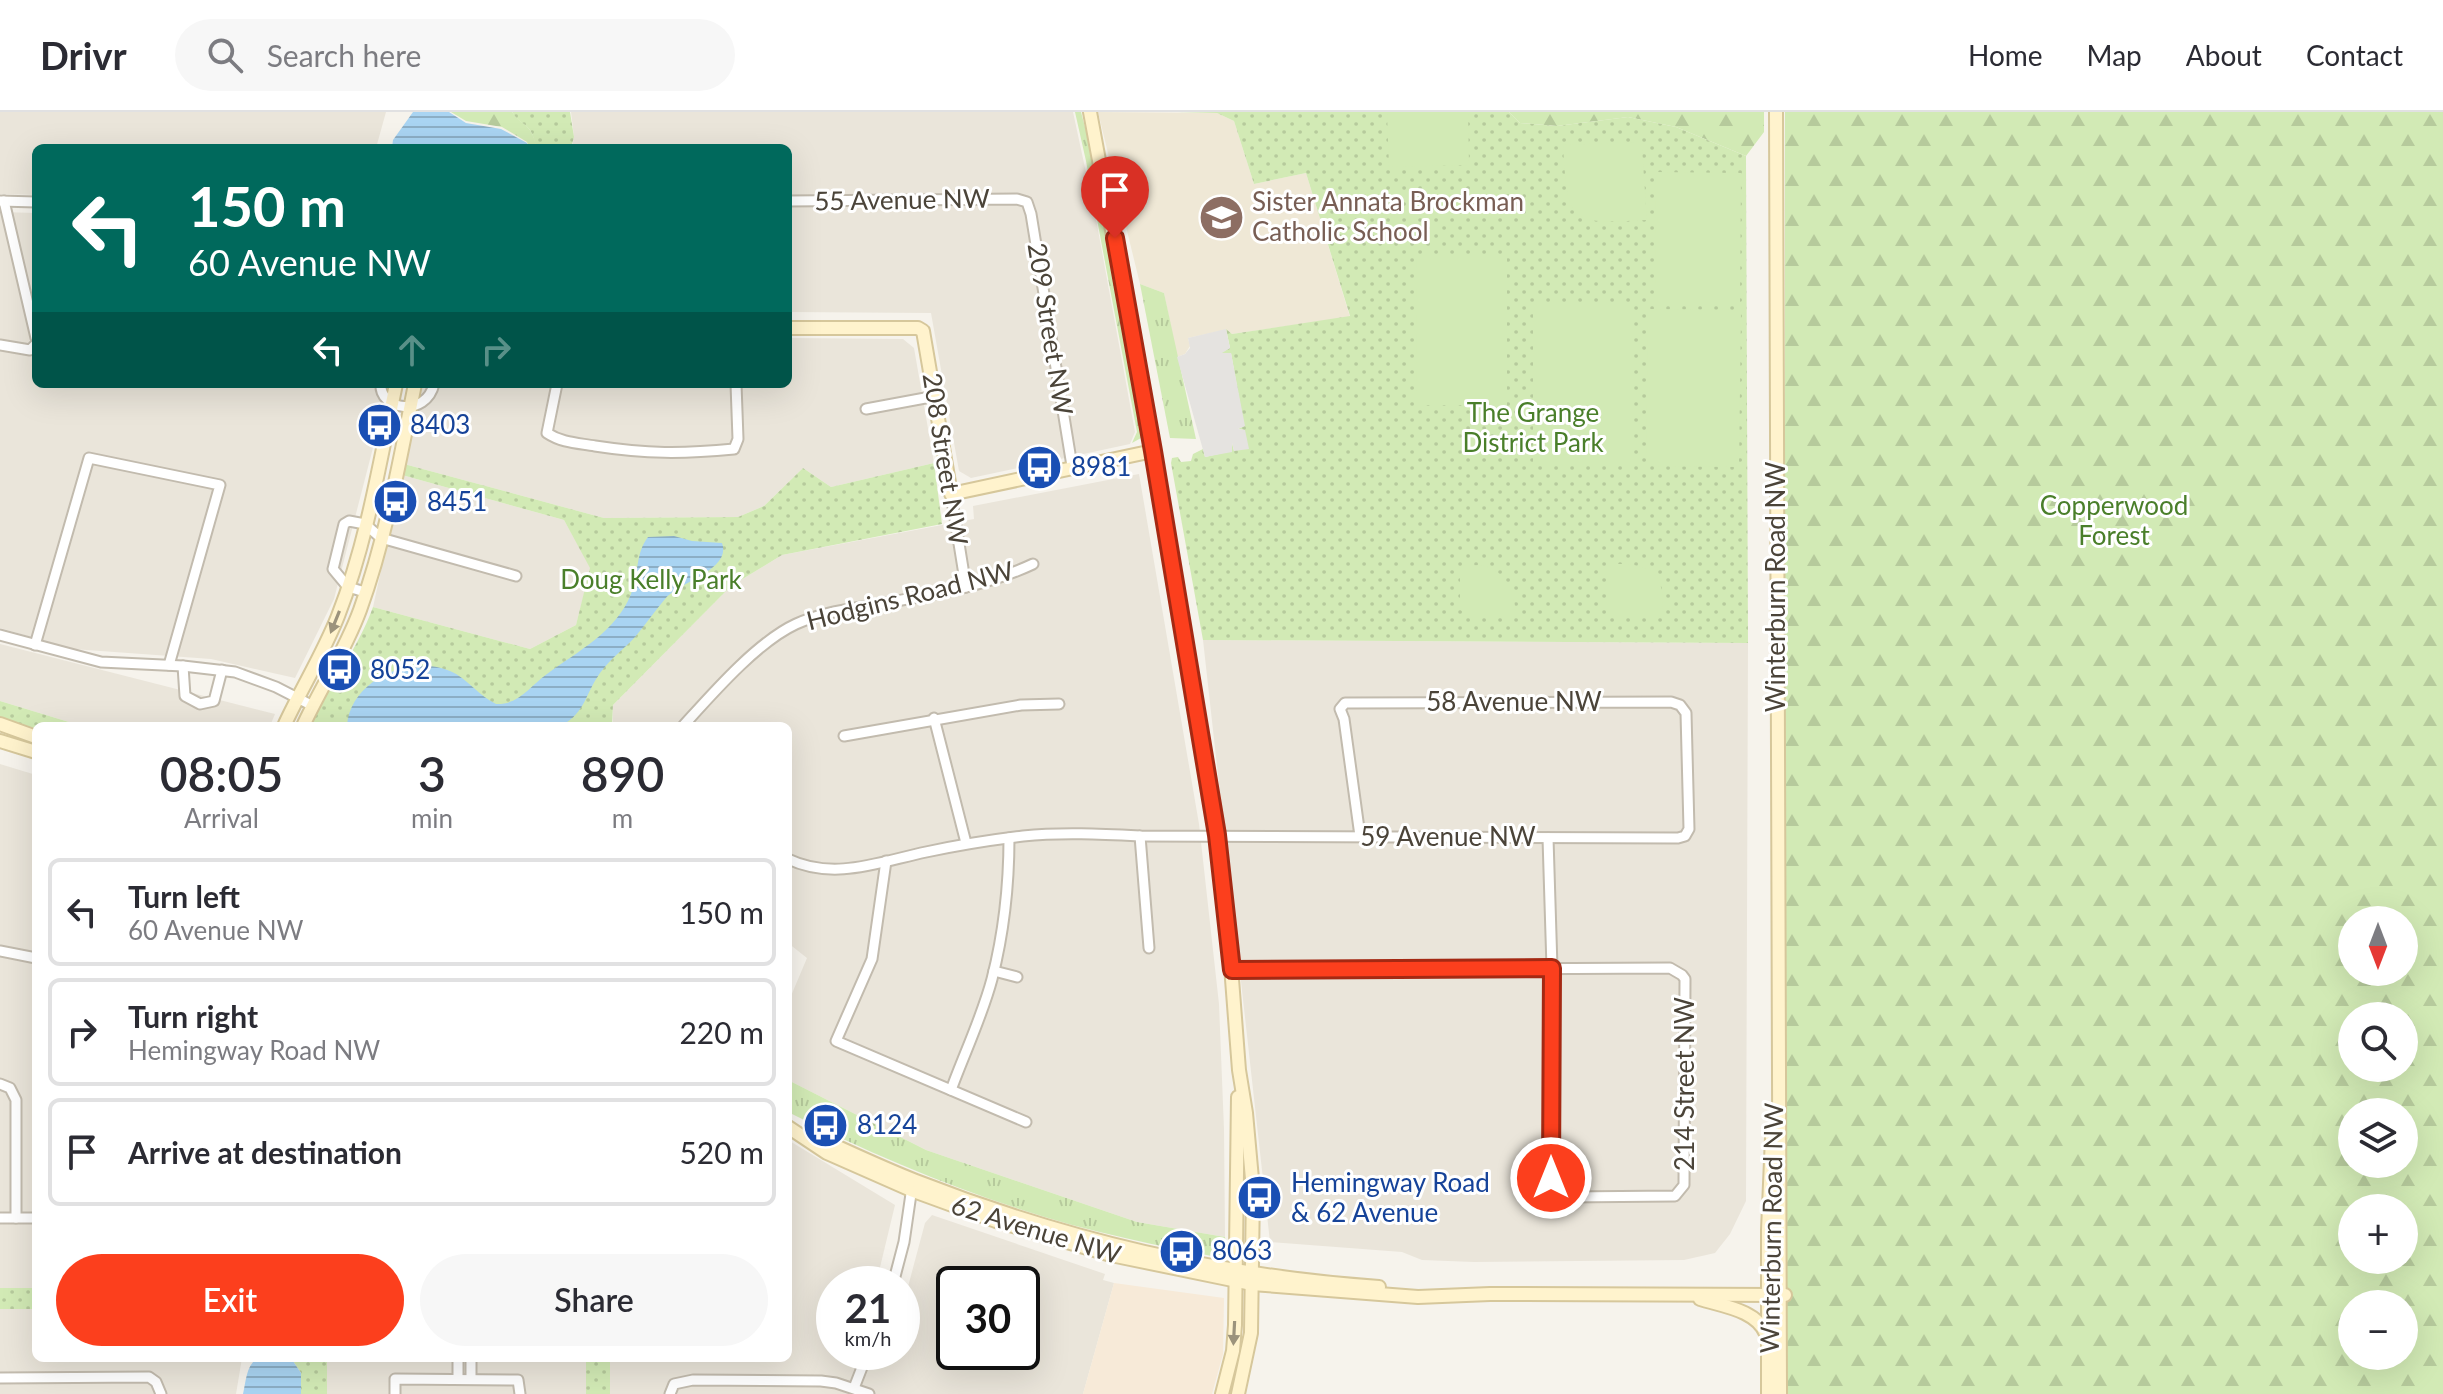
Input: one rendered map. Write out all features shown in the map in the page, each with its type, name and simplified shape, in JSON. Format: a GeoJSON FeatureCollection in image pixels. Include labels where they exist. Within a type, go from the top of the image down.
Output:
{"type":"FeatureCollection","features":[{"type":"Feature","properties":{"kind":"street"},"geometry":{"type":"LineString","coordinates":[[1090,112],[1153,451],[1217,835],[1232,970],[1239,1070],[1236,1275],[1233,1351],[1222,1394]]}},
{"type":"Feature","properties":{"kind":"street","name":"Winterburn Road NW"},"geometry":{"type":"LineString","coordinates":[[1776,112],[1780,1394]]}},
{"type":"Feature","properties":{"kind":"street","name":"55 Avenue NW"},"geometry":{"type":"LineString","coordinates":[[792,201],[1017,199]]}},
{"type":"Feature","properties":{"kind":"street","name":"209 Street NW"},"geometry":{"type":"LineString","coordinates":[[1017,199],[1027,202],[1031,214],[1072,466]]}},
{"type":"Feature","properties":{"kind":"street"},"geometry":{"type":"LineString","coordinates":[[32,202],[2,201],[32,322]]}},
{"type":"Feature","properties":{"kind":"street","name":"208 Street NW"},"geometry":{"type":"LineString","coordinates":[[792,328],[918,328],[923,331],[966,587]]}},
{"type":"Feature","properties":{"kind":"street"},"geometry":{"type":"LineString","coordinates":[[0,345],[32,347]]}},
{"type":"Feature","properties":{"kind":"street"},"geometry":{"type":"LineString","coordinates":[[380,388],[392,403],[410,407],[421,404],[431,396],[433,388]]}},
{"type":"Feature","properties":{"kind":"street"},"geometry":{"type":"LineString","coordinates":[[286,722],[323,652],[348,587],[395,388]]}},
{"type":"Feature","properties":{"kind":"street"},"geometry":{"type":"LineString","coordinates":[[305,722],[338,661],[365,592],[381,538],[414,388]]}},
{"type":"Feature","properties":{"kind":"street"},"geometry":{"type":"LineString","coordinates":[[556,388],[547,433],[559,440],[680,455],[734,449],[738,439],[736,388]]}},
{"type":"Feature","properties":{"kind":"street"},"geometry":{"type":"LineString","coordinates":[[866,409],[936,396]]}},
{"type":"Feature","properties":{"kind":"street"},"geometry":{"type":"LineString","coordinates":[[951,494],[1153,451]]}},
{"type":"Feature","properties":{"kind":"street"},"geometry":{"type":"LineString","coordinates":[[35,645],[89,458],[220,485],[169,665]]}},
{"type":"Feature","properties":{"kind":"street"},"geometry":{"type":"LineString","coordinates":[[365,592],[348,587],[333,569],[344,524],[352,521],[365,524],[381,538],[516,576]]}},
{"type":"Feature","properties":{"kind":"street","name":"Hodgins Road NW"},"geometry":{"type":"LineString","coordinates":[[687,722],[715,690],[756,653],[797,623],[828,613],[966,587],[1010,575],[1033,564]]}},
{"type":"Feature","properties":{"kind":"street"},"geometry":{"type":"LineString","coordinates":[[0,635],[101,662],[222,670],[253,678],[313,706]]}},
{"type":"Feature","properties":{"kind":"street"},"geometry":{"type":"LineString","coordinates":[[183,666],[185,696],[200,704],[214,701],[222,670]]}},
{"type":"Feature","properties":{"kind":"street","name":"58 Avenue NW"},"geometry":{"type":"LineString","coordinates":[[1360,836],[1340,709],[1345,703],[1671,702],[1680,705],[1686,713],[1689,829],[1685,836],[1678,838]]}},
{"type":"Feature","properties":{"kind":"street"},"geometry":{"type":"LineString","coordinates":[[844,736],[1021,705],[1059,704]]}},
{"type":"Feature","properties":{"kind":"street"},"geometry":{"type":"LineString","coordinates":[[934,718],[966,843]]}},
{"type":"Feature","properties":{"kind":"street"},"geometry":{"type":"LineString","coordinates":[[0,724],[32,736]]}},
{"type":"Feature","properties":{"kind":"street"},"geometry":{"type":"LineString","coordinates":[[0,741],[32,751]]}},
{"type":"Feature","properties":{"kind":"street"},"geometry":{"type":"LineString","coordinates":[[792,861],[829,870],[859,868],[966,843],[1009,838],[1084,833],[1217,835]]}},
{"type":"Feature","properties":{"kind":"street","name":"59 Avenue NW"},"geometry":{"type":"LineString","coordinates":[[1217,835],[1678,838]]}},
{"type":"Feature","properties":{"kind":"street"},"geometry":{"type":"LineString","coordinates":[[1140,836],[1149,948]]}},
{"type":"Feature","properties":{"kind":"street"},"geometry":{"type":"LineString","coordinates":[[951,1090],[994,971],[1006,907],[1009,838]]}},
{"type":"Feature","properties":{"kind":"street"},"geometry":{"type":"LineString","coordinates":[[1232,970],[1552,968],[1548,838]]}},
{"type":"Feature","properties":{"kind":"street"},"geometry":{"type":"LineString","coordinates":[[886,861],[872,959],[836,1041],[1026,1122]]}},
{"type":"Feature","properties":{"kind":"street"},"geometry":{"type":"LineString","coordinates":[[0,951],[32,957]]}},
{"type":"Feature","properties":{"kind":"street","name":"214 Street NW"},"geometry":{"type":"LineString","coordinates":[[1552,968],[1670,968],[1685,979],[1684,1185],[1675,1196],[1567,1197],[1553,1189],[1552,968]]}},
{"type":"Feature","properties":{"kind":"street"},"geometry":{"type":"LineString","coordinates":[[994,971],[1017,977]]}},
{"type":"Feature","properties":{"kind":"street"},"geometry":{"type":"LineString","coordinates":[[1238,1394],[1248,1353],[1253,1278],[1253,1190],[1239,1070]]}},
{"type":"Feature","properties":{"kind":"street"},"geometry":{"type":"LineString","coordinates":[[0,1084],[10,1088],[16,1100],[16,1218]]}},
{"type":"Feature","properties":{"kind":"street","name":"62 Avenue NW"},"geometry":{"type":"LineString","coordinates":[[792,1129],[827,1153],[912,1185],[1114,1245],[1253,1278],[1490,1294],[1778,1295]]}},
{"type":"Feature","properties":{"kind":"street"},"geometry":{"type":"LineString","coordinates":[[898,1266],[912,1185]]}},
{"type":"Feature","properties":{"kind":"street"},"geometry":{"type":"LineString","coordinates":[[0,1218],[32,1218]]}},
{"type":"Feature","properties":{"kind":"street"},"geometry":{"type":"LineString","coordinates":[[1686,1295],[1750,1315],[1763,1325],[1768,1340]]}},
{"type":"Feature","properties":{"kind":"street","name":"Winterburn Road NW"},"geometry":{"type":"LineString","coordinates":[[1768,1394],[1768,1340],[1778,1295]]}},
{"type":"Feature","properties":{"kind":"street"},"geometry":{"type":"LineString","coordinates":[[458,1362],[458,1378]]}},
{"type":"Feature","properties":{"kind":"street"},"geometry":{"type":"LineString","coordinates":[[471,1362],[471,1378]]}},
{"type":"Feature","properties":{"kind":"street"},"geometry":{"type":"LineString","coordinates":[[854,1388],[861,1370]]}},
{"type":"Feature","properties":{"kind":"street"},"geometry":{"type":"LineString","coordinates":[[0,1378],[149,1377],[156,1382],[161,1394]]}},
{"type":"Feature","properties":{"kind":"street"},"geometry":{"type":"LineString","coordinates":[[395,1394],[395,1379],[458,1378],[518,1380],[520,1394]]}},
{"type":"Feature","properties":{"kind":"street"},"geometry":{"type":"LineString","coordinates":[[670,1394],[674,1384],[693,1380],[821,1381],[869,1394]]}},
{"type":"Feature","properties":{"kind":"shaded area"},"geometry":{"type":"Polygon","coordinates":[[[0,112],[386,112],[377,144],[32,144],[32,195],[0,194],[0,112]]]}},
{"type":"Feature","properties":{"kind":"shaded area"},"geometry":{"type":"Polygon","coordinates":[[[571,112],[1073,112],[1135,432],[1130,444],[971,478],[959,471],[931,313],[792,312],[792,144],[573,144],[571,112]]]}},
{"type":"Feature","properties":{"kind":"shaded area","name":"Sister Annata Brockman Catholic School"},"geometry":{"type":"Polygon","coordinates":[[[1098,112],[1217,113],[1234,121],[1254,184],[1306,173],[1350,317],[1232,334],[1225,330],[1188,338],[1190,346],[1185,354],[1177,357],[1164,293],[1140,284],[1098,112]]]}},
{"type":"Feature","properties":{"kind":"shaded area"},"geometry":{"type":"Polygon","coordinates":[[[0,212],[32,213],[32,388],[386,388],[334,599],[295,678],[211,659],[73,649],[0,628],[0,212]]]}},
{"type":"Feature","properties":{"kind":"shaded area"},"geometry":{"type":"Polygon","coordinates":[[[1226,329],[1230,348],[1222,353],[1231,353],[1245,426],[1238,429],[1245,430],[1249,449],[1234,451],[1232,443],[1232,452],[1205,457],[1177,357],[1190,348],[1188,338],[1226,329]]]}},
{"type":"Feature","properties":{"kind":"shaded area"},"geometry":{"type":"Polygon","coordinates":[[[792,338],[903,339],[914,348],[934,463],[831,487],[803,468],[764,506],[738,517],[604,518],[404,464],[421,388],[792,388],[792,338]]]}},
{"type":"Feature","properties":{"kind":"shaded area"},"geometry":{"type":"Polygon","coordinates":[[[1139,474],[1199,824],[1219,1004],[1225,1237],[1137,1222],[926,1150],[792,1082],[792,994],[807,958],[792,946],[792,722],[613,722],[613,705],[731,586],[782,555],[974,519],[973,506],[1139,474]]]}},
{"type":"Feature","properties":{"kind":"shaded area"},"geometry":{"type":"Polygon","coordinates":[[[402,475],[564,520],[591,568],[576,625],[530,649],[373,607],[402,475]]]}},
{"type":"Feature","properties":{"kind":"shaded area"},"geometry":{"type":"Polygon","coordinates":[[[1203,640],[1748,643],[1746,1201],[1730,1234],[1715,1253],[1684,1260],[1474,1262],[1422,1260],[1402,1252],[1270,1242],[1203,640]]]}},
{"type":"Feature","properties":{"kind":"shaded area"},"geometry":{"type":"Polygon","coordinates":[[[0,644],[275,714],[272,722],[69,722],[0,701],[0,644]]]}},
{"type":"Feature","properties":{"kind":"shaded area"},"geometry":{"type":"Polygon","coordinates":[[[0,764],[32,774],[32,1288],[0,1288],[0,764]]]}},
{"type":"Feature","properties":{"kind":"shaded area"},"geometry":{"type":"Polygon","coordinates":[[[792,1142],[895,1205],[880,1266],[816,1266],[816,1370],[920,1370],[920,1266],[914,1266],[925,1223],[932,1215],[1105,1274],[1103,1280],[1114,1283],[1083,1394],[610,1394],[610,1362],[792,1362],[792,1142]]]}},
{"type":"Feature","properties":{"kind":"shaded area"},"geometry":{"type":"Polygon","coordinates":[[[1114,1283],[1224,1298],[1223,1354],[1212,1394],[1083,1394],[1114,1283]]]}},
{"type":"Feature","properties":{"kind":"shaded area"},"geometry":{"type":"Polygon","coordinates":[[[0,1309],[32,1309],[32,1362],[241,1362],[236,1394],[0,1394],[0,1309]]]}},
{"type":"Feature","properties":{"kind":"shaded area"},"geometry":{"type":"Polygon","coordinates":[[[327,1362],[586,1362],[586,1394],[327,1394],[327,1362]]]}},
{"type":"Feature","properties":{"kind":"green space"},"geometry":{"type":"Polygon","coordinates":[[[451,112],[512,112],[530,130],[536,144],[528,144],[502,127],[466,121],[451,112]]]}},
{"type":"Feature","properties":{"kind":"green space"},"geometry":{"type":"Polygon","coordinates":[[[512,112],[570,112],[572,144],[535,144],[530,130],[512,112]]]}},
{"type":"Feature","properties":{"kind":"green space"},"geometry":{"type":"Polygon","coordinates":[[[1075,112],[1081,112],[1089,142],[1143,433],[1132,443],[1137,432],[1075,112]]]}},
{"type":"Feature","properties":{"kind":"green space","name":"The Grange District Park"},"geometry":{"type":"Polygon","coordinates":[[[1177,112],[1509,112],[1520,123],[1557,126],[1628,117],[1676,127],[1746,156],[1748,643],[1203,640],[1171,463],[1172,458],[1178,457],[1181,462],[1191,461],[1193,454],[1203,449],[1205,457],[1232,451],[1232,443],[1234,451],[1245,430],[1238,429],[1244,426],[1231,353],[1222,355],[1230,348],[1226,329],[1232,334],[1350,316],[1306,173],[1254,184],[1234,121],[1217,113],[1177,112]]]}},
{"type":"Feature","properties":{"kind":"green space"},"geometry":{"type":"Polygon","coordinates":[[[1387,112],[1468,112],[1469,165],[1389,167],[1387,112]]]}},
{"type":"Feature","properties":{"kind":"green space"},"geometry":{"type":"Polygon","coordinates":[[[1509,112],[1764,112],[1764,132],[1746,156],[1676,127],[1628,117],[1557,126],[1520,123],[1509,112]]]}},
{"type":"Feature","properties":{"kind":"green space","name":"Copperwood Forest"},"geometry":{"type":"Polygon","coordinates":[[[1785,112],[2443,112],[2443,1394],[1785,1394],[1785,112]]]}},
{"type":"Feature","properties":{"kind":"green space"},"geometry":{"type":"Polygon","coordinates":[[[1634,142],[1642,149],[1647,220],[1601,221],[1577,214],[1567,191],[1563,145],[1634,142]]]}},
{"type":"Feature","properties":{"kind":"green space"},"geometry":{"type":"Polygon","coordinates":[[[1656,172],[1741,173],[1740,305],[1655,305],[1656,172]]]}},
{"type":"Feature","properties":{"kind":"green space"},"geometry":{"type":"Polygon","coordinates":[[[1417,254],[1507,254],[1507,405],[1416,405],[1417,254]]]}},
{"type":"Feature","properties":{"kind":"green space"},"geometry":{"type":"Polygon","coordinates":[[[1140,284],[1164,293],[1196,439],[1170,438],[1140,284]]]}},
{"type":"Feature","properties":{"kind":"green space"},"geometry":{"type":"Polygon","coordinates":[[[1533,303],[1633,303],[1633,465],[1533,465],[1533,303]]]}},
{"type":"Feature","properties":{"kind":"green space"},"geometry":{"type":"Polygon","coordinates":[[[1648,309],[1741,310],[1739,467],[1646,466],[1648,309]]]}},
{"type":"Feature","properties":{"kind":"green space","name":"Doug Kelly Park"},"geometry":{"type":"Polygon","coordinates":[[[934,463],[942,524],[782,555],[731,586],[613,705],[612,722],[312,722],[360,638],[373,607],[530,649],[576,625],[590,568],[564,520],[402,475],[404,464],[604,518],[738,517],[764,506],[803,468],[831,487],[934,463]]]}},
{"type":"Feature","properties":{"kind":"green space"},"geometry":{"type":"Polygon","coordinates":[[[1608,564],[1634,565],[1652,572],[1661,587],[1662,615],[1613,615],[1608,611],[1608,564]]]}},
{"type":"Feature","properties":{"kind":"green space"},"geometry":{"type":"Polygon","coordinates":[[[1481,565],[1497,572],[1508,583],[1516,615],[1466,615],[1460,609],[1460,566],[1481,565]]]}},
{"type":"Feature","properties":{"kind":"green space"},"geometry":{"type":"Polygon","coordinates":[[[0,701],[69,722],[32,722],[32,729],[0,717],[0,701]]]}},
{"type":"Feature","properties":{"kind":"green space"},"geometry":{"type":"Polygon","coordinates":[[[792,1082],[926,1150],[1137,1222],[1225,1237],[1227,1259],[1138,1241],[1038,1215],[953,1186],[792,1114],[792,1082]]]}},
{"type":"Feature","properties":{"kind":"green space"},"geometry":{"type":"Polygon","coordinates":[[[0,1288],[32,1288],[32,1309],[0,1309],[0,1288]]]}},
{"type":"Feature","properties":{"kind":"green space"},"geometry":{"type":"Polygon","coordinates":[[[294,1362],[327,1362],[327,1394],[301,1394],[301,1373],[294,1362]]]}},
{"type":"Feature","properties":{"kind":"green space"},"geometry":{"type":"Polygon","coordinates":[[[586,1362],[610,1362],[610,1394],[586,1394],[586,1362]]]}},
{"type":"Feature","properties":{"kind":"water"},"geometry":{"type":"Polygon","coordinates":[[[413,112],[449,112],[466,123],[501,129],[527,144],[392,144],[413,112]]]}},
{"type":"Feature","properties":{"kind":"water"},"geometry":{"type":"Polygon","coordinates":[[[674,536],[722,543],[723,552],[712,568],[665,599],[635,637],[600,673],[576,715],[567,722],[348,722],[359,696],[370,684],[385,675],[417,666],[450,671],[496,704],[518,698],[595,640],[616,619],[631,594],[641,550],[648,537],[674,536]]]}},
{"type":"Feature","properties":{"kind":"water"},"geometry":{"type":"Polygon","coordinates":[[[253,1362],[294,1362],[301,1373],[301,1394],[243,1394],[253,1362]]]}},
{"type":"Feature","properties":{"kind":"place","name":"Sister Annata Brockman Catholic School"},"geometry":{"type":"Point","coordinates":[1221,217]}},
{"type":"Feature","properties":{"kind":"place","name":"8403"},"geometry":{"type":"Point","coordinates":[379,425]}},
{"type":"Feature","properties":{"kind":"place","name":"8981"},"geometry":{"type":"Point","coordinates":[1040,467]}},
{"type":"Feature","properties":{"kind":"place","name":"8451"},"geometry":{"type":"Point","coordinates":[396,502]}},
{"type":"Feature","properties":{"kind":"place","name":"8052"},"geometry":{"type":"Point","coordinates":[339,670]}},
{"type":"Feature","properties":{"kind":"place","name":"8124"},"geometry":{"type":"Point","coordinates":[826,1125]}},
{"type":"Feature","properties":{"kind":"place","name":"Hemingway Road & 62 Avenue"},"geometry":{"type":"Point","coordinates":[1260,1198]}},
{"type":"Feature","properties":{"kind":"place","name":"8063"},"geometry":{"type":"Point","coordinates":[1181,1251]}},
{"type":"Feature","properties":{"kind":"route"},"geometry":{"type":"LineString","coordinates":[[1115,238],[1217,835],[1232,970],[1552,968],[1551,1178]]}}]}
